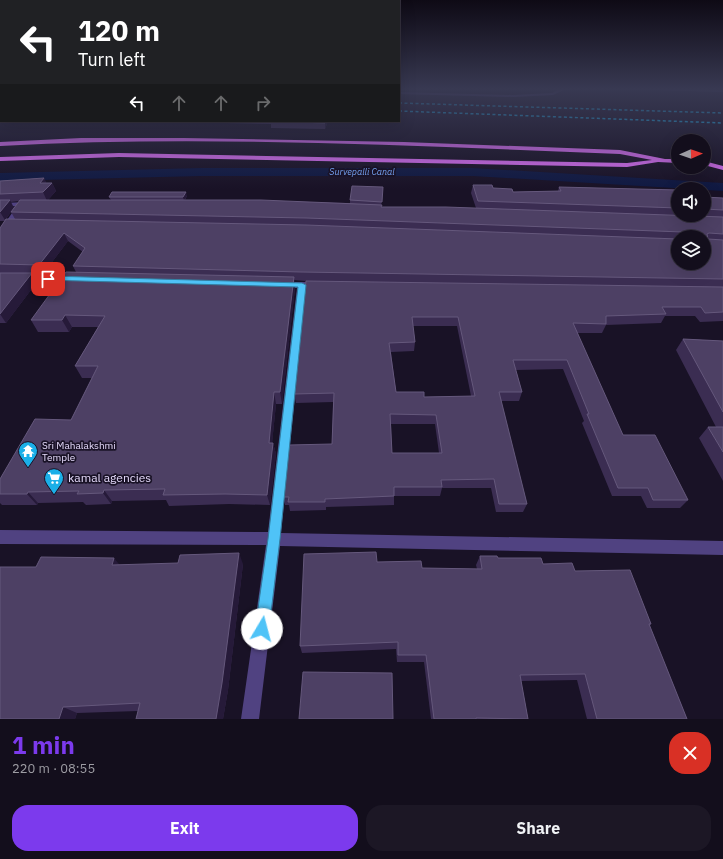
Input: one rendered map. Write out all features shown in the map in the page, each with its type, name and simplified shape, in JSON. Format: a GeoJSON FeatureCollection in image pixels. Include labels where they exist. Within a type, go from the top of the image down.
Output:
{"type":"FeatureCollection","features":[{"type":"Feature","properties":{"kind":"main road"},"geometry":{"type":"LineString","coordinates":[[0,144],[81,140],[184,140],[404,144],[620,152],[664,160]]}},
{"type":"Feature","properties":{"kind":"main road"},"geometry":{"type":"LineString","coordinates":[[77,146],[81,140]]}},
{"type":"Feature","properties":{"kind":"main road"},"geometry":{"type":"LineString","coordinates":[[0,159],[71,154],[627,165],[664,160]]}},
{"type":"Feature","properties":{"kind":"main road"},"geometry":{"type":"LineString","coordinates":[[606,158],[671,160]]}},
{"type":"Feature","properties":{"kind":"main road"},"geometry":{"type":"LineString","coordinates":[[711,161],[717,160]]}},
{"type":"Feature","properties":{"kind":"main road"},"geometry":{"type":"LineString","coordinates":[[711,164],[723,168]]}},
{"type":"Feature","properties":{"kind":"street"},"geometry":{"type":"LineString","coordinates":[[0,234],[23,204]]}},
{"type":"Feature","properties":{"kind":"street"},"geometry":{"type":"LineString","coordinates":[[0,205],[38,204]]}},
{"type":"Feature","properties":{"kind":"street"},"geometry":{"type":"LineString","coordinates":[[0,277],[79,279]]}},
{"type":"Feature","properties":{"kind":"street"},"geometry":{"type":"LineString","coordinates":[[270,284],[325,285]]}},
{"type":"Feature","properties":{"kind":"street"},"geometry":{"type":"LineString","coordinates":[[250,719],[274,539],[302,285]]}},
{"type":"Feature","properties":{"kind":"street"},"geometry":{"type":"LineString","coordinates":[[0,537],[274,539],[723,548]]}},
{"type":"Feature","properties":{"kind":"building"},"geometry":{"type":"Polygon","coordinates":[[[298,122],[325,122],[325,123],[298,122]]]}},
{"type":"Feature","properties":{"kind":"building"},"geometry":{"type":"Polygon","coordinates":[[[44,178],[40,183],[52,183],[43,192],[0,194],[0,181],[44,178]]]}},
{"type":"Feature","properties":{"kind":"building"},"geometry":{"type":"Polygon","coordinates":[[[473,185],[492,185],[493,188],[512,189],[513,192],[561,191],[559,187],[671,190],[671,208],[478,201],[473,185]]]}},
{"type":"Feature","properties":{"kind":"building"},"geometry":{"type":"Polygon","coordinates":[[[352,186],[383,187],[382,202],[350,200],[352,186]]]}},
{"type":"Feature","properties":{"kind":"building"},"geometry":{"type":"Polygon","coordinates":[[[112,192],[186,192],[183,197],[109,197],[112,192]]]}},
{"type":"Feature","properties":{"kind":"building"},"geometry":{"type":"Polygon","coordinates":[[[711,197],[723,198],[723,210],[711,209],[711,197]]]}},
{"type":"Feature","properties":{"kind":"building"},"geometry":{"type":"Polygon","coordinates":[[[0,200],[10,200],[0,212],[0,200]]]}},
{"type":"Feature","properties":{"kind":"building"},"geometry":{"type":"Polygon","coordinates":[[[20,200],[261,200],[382,205],[381,207],[446,207],[671,215],[671,222],[711,222],[711,217],[723,217],[723,234],[711,233],[711,230],[671,230],[671,232],[306,218],[11,212],[20,200]]]}},
{"type":"Feature","properties":{"kind":"building"},"geometry":{"type":"Polygon","coordinates":[[[6,219],[306,225],[671,239],[671,270],[711,270],[711,239],[723,240],[723,279],[301,272],[73,266],[85,248],[64,233],[39,265],[0,264],[0,228],[6,219]]]}},
{"type":"Feature","properties":{"kind":"building"},"geometry":{"type":"Polygon","coordinates":[[[66,272],[294,277],[280,392],[274,392],[269,443],[273,443],[267,495],[163,495],[165,489],[104,490],[103,493],[77,494],[79,491],[0,494],[0,479],[35,419],[71,420],[98,366],[75,366],[105,316],[65,315],[62,320],[31,320],[66,272]]]}},
{"type":"Feature","properties":{"kind":"building"},"geometry":{"type":"Polygon","coordinates":[[[0,273],[32,273],[0,314],[0,273]]]}},
{"type":"Feature","properties":{"kind":"building"},"geometry":{"type":"Polygon","coordinates":[[[306,281],[723,287],[723,312],[705,313],[701,307],[662,307],[666,314],[606,316],[606,324],[573,323],[623,435],[655,435],[688,500],[653,500],[648,488],[618,488],[587,414],[589,414],[567,360],[513,360],[522,392],[499,392],[527,504],[499,504],[494,479],[441,480],[442,487],[394,487],[394,496],[325,499],[325,502],[288,502],[289,497],[283,497],[289,445],[332,444],[334,393],[294,394],[306,281]],[[412,317],[415,342],[389,343],[396,392],[424,392],[424,397],[475,396],[458,317],[412,317]],[[390,414],[392,453],[442,453],[436,415],[390,414]]]}},
{"type":"Feature","properties":{"kind":"building"},"geometry":{"type":"Polygon","coordinates":[[[683,339],[723,341],[723,412],[683,339]]]}},
{"type":"Feature","properties":{"kind":"building"},"geometry":{"type":"Polygon","coordinates":[[[708,427],[723,427],[723,452],[708,427]]]}},
{"type":"Feature","properties":{"kind":"building"},"geometry":{"type":"Polygon","coordinates":[[[376,552],[377,562],[421,561],[422,568],[482,569],[480,556],[497,556],[498,558],[541,558],[543,564],[572,563],[575,571],[630,570],[651,624],[649,624],[687,719],[597,719],[585,674],[520,675],[528,719],[434,719],[426,655],[398,655],[398,642],[300,646],[304,554],[376,552]]]}},
{"type":"Feature","properties":{"kind":"building"},"geometry":{"type":"Polygon","coordinates":[[[239,553],[216,719],[136,719],[140,703],[63,707],[59,719],[0,719],[0,567],[36,567],[41,557],[114,558],[112,565],[178,563],[180,555],[239,553]]]}},
{"type":"Feature","properties":{"kind":"building"},"geometry":{"type":"Polygon","coordinates":[[[303,672],[392,673],[393,719],[299,719],[303,672]]]}},
{"type":"Feature","properties":{"kind":"waterway","name":"Survepalli Canal"},"geometry":{"type":"LineString","coordinates":[[0,177],[201,172],[473,172],[723,187]]}},
{"type":"Feature","properties":{"kind":"railway"},"geometry":{"type":"LineString","coordinates":[[684,122],[723,123]]}},
{"type":"Feature","properties":{"kind":"place","name":"Sri Mahalakshmi Temple"},"geometry":{"type":"Point","coordinates":[28,468]}},
{"type":"Feature","properties":{"kind":"place","name":"kamal agencies"},"geometry":{"type":"Point","coordinates":[54,495]}},
{"type":"Feature","properties":{"kind":"route"},"geometry":{"type":"LineString","coordinates":[[48,279],[302,285],[274,539],[262,629]]}}]}
